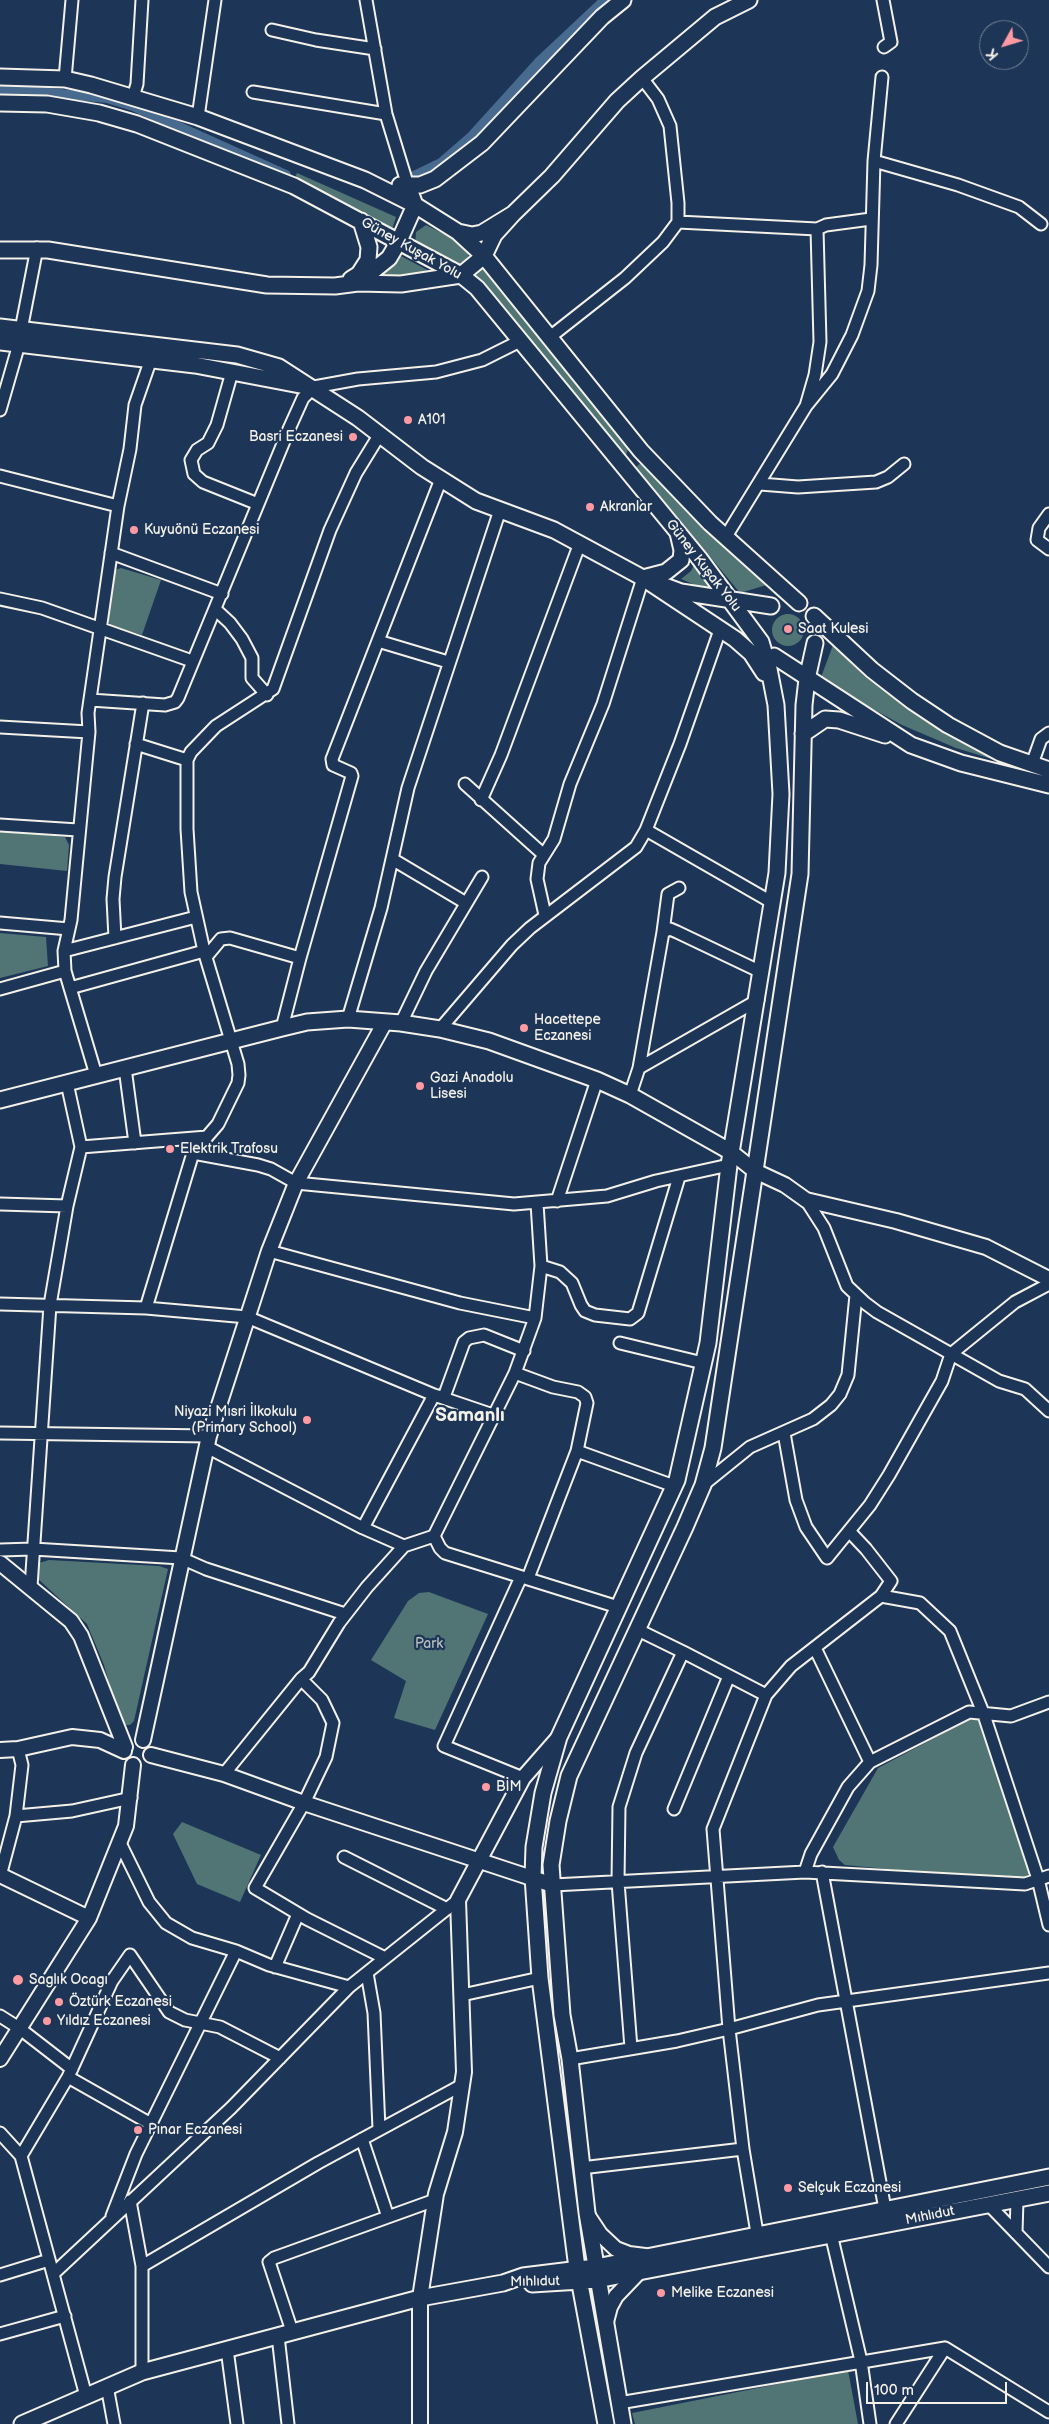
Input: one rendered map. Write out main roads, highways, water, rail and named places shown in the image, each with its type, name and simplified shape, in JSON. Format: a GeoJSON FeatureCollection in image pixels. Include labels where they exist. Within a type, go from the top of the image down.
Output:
{"type":"FeatureCollection","features":[{"type":"Feature","properties":{"kind":"main road"},"geometry":{"type":"LineString","coordinates":[[365,180],[408,186],[420,185],[435,179],[482,143],[602,17],[623,0]]}},
{"type":"Feature","properties":{"kind":"main road"},"geometry":{"type":"LineString","coordinates":[[0,250],[37,248],[267,285],[335,286],[358,283],[401,284],[461,275],[484,256],[494,235],[546,182],[617,101],[715,17],[749,0]]}},
{"type":"Feature","properties":{"kind":"main road","name":"Güney Kuşak Yolu"},"geometry":{"type":"LineString","coordinates":[[0,77],[65,79],[198,117],[365,180],[415,205],[458,232],[484,256],[641,451],[725,538],[799,603]]}},
{"type":"Feature","properties":{"kind":"main road","name":"Güney Kuşak Yolu"},"geometry":{"type":"LineString","coordinates":[[0,103],[47,104],[99,113],[137,124],[294,186],[461,275],[477,288],[677,531],[761,642]]}},
{"type":"Feature","properties":{"kind":"main road"},"geometry":{"type":"LineString","coordinates":[[358,283],[390,258],[399,241],[415,205],[408,186]]}},
{"type":"Feature","properties":{"kind":"main road"},"geometry":{"type":"LineString","coordinates":[[458,232],[472,235],[482,233],[514,214]]}},
{"type":"Feature","properties":{"kind":"main road"},"geometry":{"type":"LineString","coordinates":[[335,286],[359,274],[368,260],[369,247],[361,221]]}},
{"type":"Feature","properties":{"kind":"main road"},"geometry":{"type":"LineString","coordinates":[[0,327],[20,337],[314,387]]}},
{"type":"Feature","properties":{"kind":"main road"},"geometry":{"type":"LineString","coordinates":[[0,342],[20,337],[237,355],[279,367],[314,387],[441,479],[476,501],[554,530],[580,543],[642,578],[720,630],[751,653],[762,666],[776,705]]}},
{"type":"Feature","properties":{"kind":"main road"},"geometry":{"type":"LineString","coordinates":[[622,465],[641,451]]}},
{"type":"Feature","properties":{"kind":"main road"},"geometry":{"type":"LineString","coordinates":[[642,578],[666,572],[681,560],[682,550],[677,531]]}},
{"type":"Feature","properties":{"kind":"main road"},"geometry":{"type":"LineString","coordinates":[[642,578],[681,592],[730,600],[771,606],[790,601],[799,603],[872,670],[912,701],[948,725],[1000,753],[1049,770]]}},
{"type":"Feature","properties":{"kind":"main road"},"geometry":{"type":"LineString","coordinates":[[606,2424],[578,2274],[540,1978],[533,1877],[534,1847],[543,1793],[559,1737],[674,1486],[708,1342],[730,1158],[758,1000],[777,873],[781,794],[776,705],[761,642],[760,622],[771,606]]}},
{"type":"Feature","properties":{"kind":"main road"},"geometry":{"type":"LineString","coordinates":[[623,2424],[581,2168],[570,2059],[562,2015],[551,1865],[558,1821],[569,1776],[703,1485],[713,1448],[800,874],[803,734],[807,679],[817,625],[814,616]]}},
{"type":"Feature","properties":{"kind":"main road"},"geometry":{"type":"LineString","coordinates":[[761,642],[774,656],[807,679],[911,745]]}},
{"type":"Feature","properties":{"kind":"main road"},"geometry":{"type":"LineString","coordinates":[[774,656],[793,660],[810,651],[815,643]]}},
{"type":"Feature","properties":{"kind":"main road"},"geometry":{"type":"LineString","coordinates":[[803,734],[825,720],[839,720],[961,763],[1049,786]]}},
{"type":"Feature","properties":{"kind":"main road"},"geometry":{"type":"LineString","coordinates":[[0,1100],[307,1022],[348,1019],[401,1022],[489,1041],[597,1080],[630,1095],[730,1158]]}},
{"type":"Feature","properties":{"kind":"main road","name":"Mıhlıdut"},"geometry":{"type":"LineString","coordinates":[[597,2273],[648,2256],[1049,2177]]}},
{"type":"Feature","properties":{"kind":"main road","name":"Mıhlıdut"},"geometry":{"type":"LineString","coordinates":[[27,2423],[106,2386],[142,2372],[420,2298],[503,2283],[523,2276],[639,2272],[1049,2193]]}},
{"type":"Feature","properties":{"kind":"waterway"},"geometry":{"type":"LineString","coordinates":[[410,178],[441,163],[471,137],[538,63],[605,0]]}},
{"type":"Feature","properties":{"kind":"waterway"},"geometry":{"type":"LineString","coordinates":[[0,89],[107,98],[133,106],[286,175]]}},
{"type":"Feature","properties":{"kind":"place","name":"A101"},"geometry":{"type":"Point","coordinates":[408,420]}},
{"type":"Feature","properties":{"kind":"place","name":"Basri Eczanesi"},"geometry":{"type":"Point","coordinates":[353,437]}},
{"type":"Feature","properties":{"kind":"place","name":"Akranlar"},"geometry":{"type":"Point","coordinates":[590,507]}},
{"type":"Feature","properties":{"kind":"place","name":"Kuyuönü Eczanesi"},"geometry":{"type":"Point","coordinates":[134,530]}},
{"type":"Feature","properties":{"kind":"place","name":"Saat Kulesi"},"geometry":{"type":"Point","coordinates":[788,629]}},
{"type":"Feature","properties":{"kind":"place","name":"Hacettepe Eczanesi"},"geometry":{"type":"Point","coordinates":[524,1028]}},
{"type":"Feature","properties":{"kind":"place","name":"Gazi Anadolu Lisesi"},"geometry":{"type":"Point","coordinates":[420,1086]}},
{"type":"Feature","properties":{"kind":"place","name":"Elektrik Trafosu"},"geometry":{"type":"Point","coordinates":[170,1149]}},
{"type":"Feature","properties":{"kind":"place","name":"Niyazi Mısri İlkokulu (Primary School)"},"geometry":{"type":"Point","coordinates":[307,1420]}},
{"type":"Feature","properties":{"kind":"place","name":"BİM"},"geometry":{"type":"Point","coordinates":[486,1787]}},
{"type":"Feature","properties":{"kind":"place","name":"Saglık Ocagı"},"geometry":{"type":"Point","coordinates":[18,1980]}},
{"type":"Feature","properties":{"kind":"place","name":"Öztürk Eczanesi"},"geometry":{"type":"Point","coordinates":[59,2002]}},
{"type":"Feature","properties":{"kind":"place","name":"Yıldız Eczanesi"},"geometry":{"type":"Point","coordinates":[47,2021]}},
{"type":"Feature","properties":{"kind":"place","name":"Pınar Eczanesi"},"geometry":{"type":"Point","coordinates":[138,2130]}},
{"type":"Feature","properties":{"kind":"place","name":"Selçuk Eczanesi"},"geometry":{"type":"Point","coordinates":[788,2188]}},
{"type":"Feature","properties":{"kind":"place","name":"Melike Eczanesi"},"geometry":{"type":"Point","coordinates":[661,2293]}},
{"type":"Feature","properties":{"kind":"district","name":"Samanlı"},"geometry":{"type":"Point","coordinates":[470,1416]}},
{"type":"Feature","properties":{"kind":"park label","name":"Park"},"geometry":{"type":"Point","coordinates":[429,1644]}}]}
